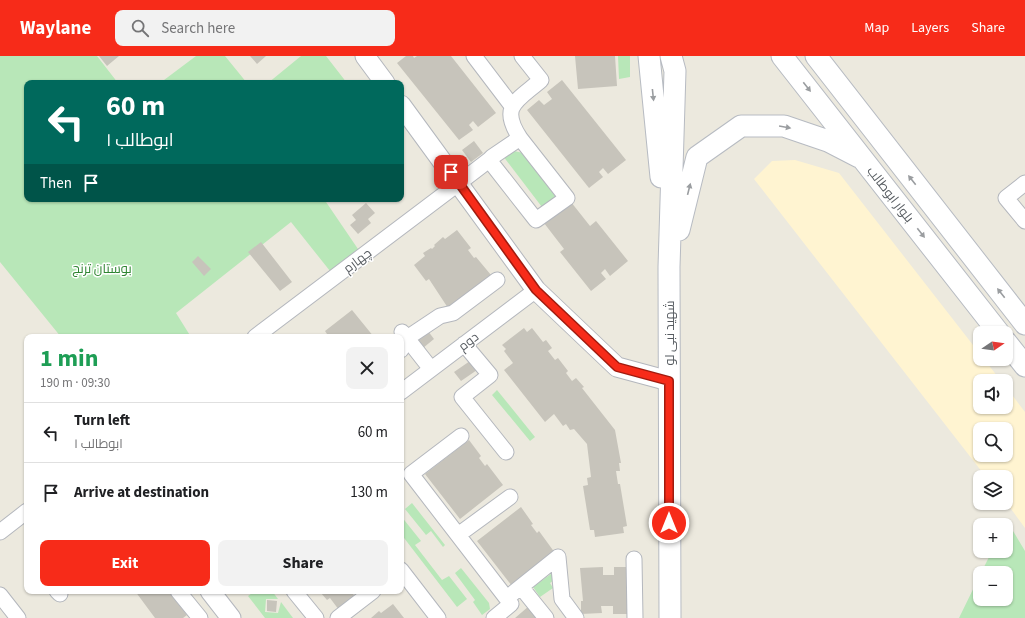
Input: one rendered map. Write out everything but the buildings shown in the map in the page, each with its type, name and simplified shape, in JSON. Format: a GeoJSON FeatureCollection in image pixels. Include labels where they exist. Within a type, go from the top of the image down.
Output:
{"type":"FeatureCollection","features":[{"type":"Feature","properties":{"kind":"main road"},"geometry":{"type":"LineString","coordinates":[[649,56],[669,267]]}},
{"type":"Feature","properties":{"kind":"main road","name":"بلوار ابوطالب"},"geometry":{"type":"LineString","coordinates":[[782,56],[866,161],[994,326]]}},
{"type":"Feature","properties":{"kind":"main road","name":"بلوار ابوطالب"},"geometry":{"type":"LineString","coordinates":[[816,56],[1025,324]]}},
{"type":"Feature","properties":{"kind":"main road","name":"شهید نبی لو"},"geometry":{"type":"LineString","coordinates":[[670,618],[669,267],[675,61]]}},
{"type":"Feature","properties":{"kind":"main road"},"geometry":{"type":"LineString","coordinates":[[669,267],[697,158],[741,126],[784,126],[828,141],[866,161]]}},
{"type":"Feature","properties":{"kind":"main road"},"geometry":{"type":"LineString","coordinates":[[1013,351],[1025,366]]}},
{"type":"Feature","properties":{"kind":"street"},"geometry":{"type":"LineString","coordinates":[[365,56],[383,80]]}},
{"type":"Feature","properties":{"kind":"street"},"geometry":{"type":"LineString","coordinates":[[474,56],[512,106]]}},
{"type":"Feature","properties":{"kind":"street"},"geometry":{"type":"LineString","coordinates":[[489,160],[536,220],[567,198],[520,138],[512,125],[510,114],[512,106],[540,80],[522,56]]}},
{"type":"Feature","properties":{"kind":"street"},"geometry":{"type":"LineString","coordinates":[[404,109],[536,290],[617,367],[669,381]]}},
{"type":"Feature","properties":{"kind":"street","name":"چهارم"},"geometry":{"type":"LineString","coordinates":[[259,334],[520,138]]}},
{"type":"Feature","properties":{"kind":"street"},"geometry":{"type":"LineString","coordinates":[[1025,183],[1006,198],[1025,221]]}},
{"type":"Feature","properties":{"kind":"street"},"geometry":{"type":"LineString","coordinates":[[404,339],[440,316],[453,313],[497,280]]}},
{"type":"Feature","properties":{"kind":"street","name":"دوم"},"geometry":{"type":"LineString","coordinates":[[404,390],[536,290]]}},
{"type":"Feature","properties":{"kind":"street"},"geometry":{"type":"LineString","coordinates":[[404,341],[431,369]]}},
{"type":"Feature","properties":{"kind":"street"},"geometry":{"type":"LineString","coordinates":[[464,344],[490,375],[462,397],[506,452]]}},
{"type":"Feature","properties":{"kind":"street"},"geometry":{"type":"LineString","coordinates":[[461,436],[411,474],[511,604],[494,618]]}},
{"type":"Feature","properties":{"kind":"street"},"geometry":{"type":"LineString","coordinates":[[458,535],[510,497]]}},
{"type":"Feature","properties":{"kind":"street"},"geometry":{"type":"LineString","coordinates":[[0,532],[24,513]]}},
{"type":"Feature","properties":{"kind":"street"},"geometry":{"type":"LineString","coordinates":[[507,598],[558,557],[562,599],[576,618]]}},
{"type":"Feature","properties":{"kind":"street"},"geometry":{"type":"LineString","coordinates":[[634,559],[635,618]]}},
{"type":"Feature","properties":{"kind":"street"},"geometry":{"type":"LineString","coordinates":[[404,577],[438,618]]}},
{"type":"Feature","properties":{"kind":"street"},"geometry":{"type":"LineString","coordinates":[[521,587],[546,618]]}},
{"type":"Feature","properties":{"kind":"street"},"geometry":{"type":"LineString","coordinates":[[180,594],[200,618]]}},
{"type":"Feature","properties":{"kind":"street"},"geometry":{"type":"LineString","coordinates":[[212,594],[231,618]]}},
{"type":"Feature","properties":{"kind":"street"},"geometry":{"type":"LineString","coordinates":[[296,594],[316,618]]}},
{"type":"Feature","properties":{"kind":"street"},"geometry":{"type":"LineString","coordinates":[[338,618],[369,594]]}},
{"type":"Feature","properties":{"kind":"street"},"geometry":{"type":"LineString","coordinates":[[0,595],[18,618]]}},
{"type":"Feature","properties":{"kind":"shaded area"},"geometry":{"type":"Polygon","coordinates":[[[795,160],[839,173],[973,345],[973,366],[989,366],[996,374],[973,374],[973,414],[1013,414],[1013,396],[1025,412],[1025,528],[1012,510],[1013,470],[981,470],[974,462],[1013,462],[1013,422],[973,422],[973,460],[754,179],[772,161],[795,160]]]}},
{"type":"Feature","properties":{"kind":"green space","name":"بوستان ترنج"},"geometry":{"type":"Polygon","coordinates":[[[0,56],[97,56],[116,80],[24,80],[24,202],[326,202],[358,249],[330,271],[291,222],[176,313],[189,334],[59,334],[0,262],[0,56]]]}},
{"type":"Feature","properties":{"kind":"green space"},"geometry":{"type":"Polygon","coordinates":[[[196,56],[225,56],[245,80],[164,80],[196,56]]]}},
{"type":"Feature","properties":{"kind":"green space"},"geometry":{"type":"Polygon","coordinates":[[[301,56],[326,56],[345,80],[272,80],[301,56]]]}},
{"type":"Feature","properties":{"kind":"green space"},"geometry":{"type":"Polygon","coordinates":[[[618,56],[630,56],[630,77],[619,79],[618,56]]]}},
{"type":"Feature","properties":{"kind":"green space"},"geometry":{"type":"Polygon","coordinates":[[[514,151],[523,153],[559,201],[545,211],[503,156],[514,151]]]}},
{"type":"Feature","properties":{"kind":"green space"},"geometry":{"type":"Polygon","coordinates":[[[497,390],[535,437],[530,441],[492,395],[497,390]]]}},
{"type":"Feature","properties":{"kind":"green space"},"geometry":{"type":"Polygon","coordinates":[[[412,503],[445,545],[443,547],[431,531],[426,535],[405,509],[412,503]]]}},
{"type":"Feature","properties":{"kind":"green space"},"geometry":{"type":"Polygon","coordinates":[[[404,520],[421,541],[415,545],[442,580],[449,576],[467,599],[457,607],[404,538],[404,520]]]}},
{"type":"Feature","properties":{"kind":"green space"},"geometry":{"type":"Polygon","coordinates":[[[1013,531],[1025,551],[1025,618],[959,618],[973,589],[973,606],[1013,606],[1013,566],[984,566],[988,558],[1013,558],[1013,531]]]}},
{"type":"Feature","properties":{"kind":"green space"},"geometry":{"type":"Polygon","coordinates":[[[461,568],[489,603],[490,609],[482,615],[473,602],[475,600],[455,573],[461,568]]]}},
{"type":"Feature","properties":{"kind":"green space"},"geometry":{"type":"Polygon","coordinates":[[[555,571],[559,576],[550,583],[553,588],[540,597],[533,587],[555,571]]]}},
{"type":"Feature","properties":{"kind":"green space"},"geometry":{"type":"Polygon","coordinates":[[[251,594],[274,594],[278,599],[266,599],[265,612],[278,613],[281,602],[293,618],[265,618],[248,596],[251,594]]]}},
{"type":"Feature","properties":{"kind":"route"},"geometry":{"type":"LineString","coordinates":[[451,172],[536,290],[617,367],[669,381],[669,523]]}}]}
